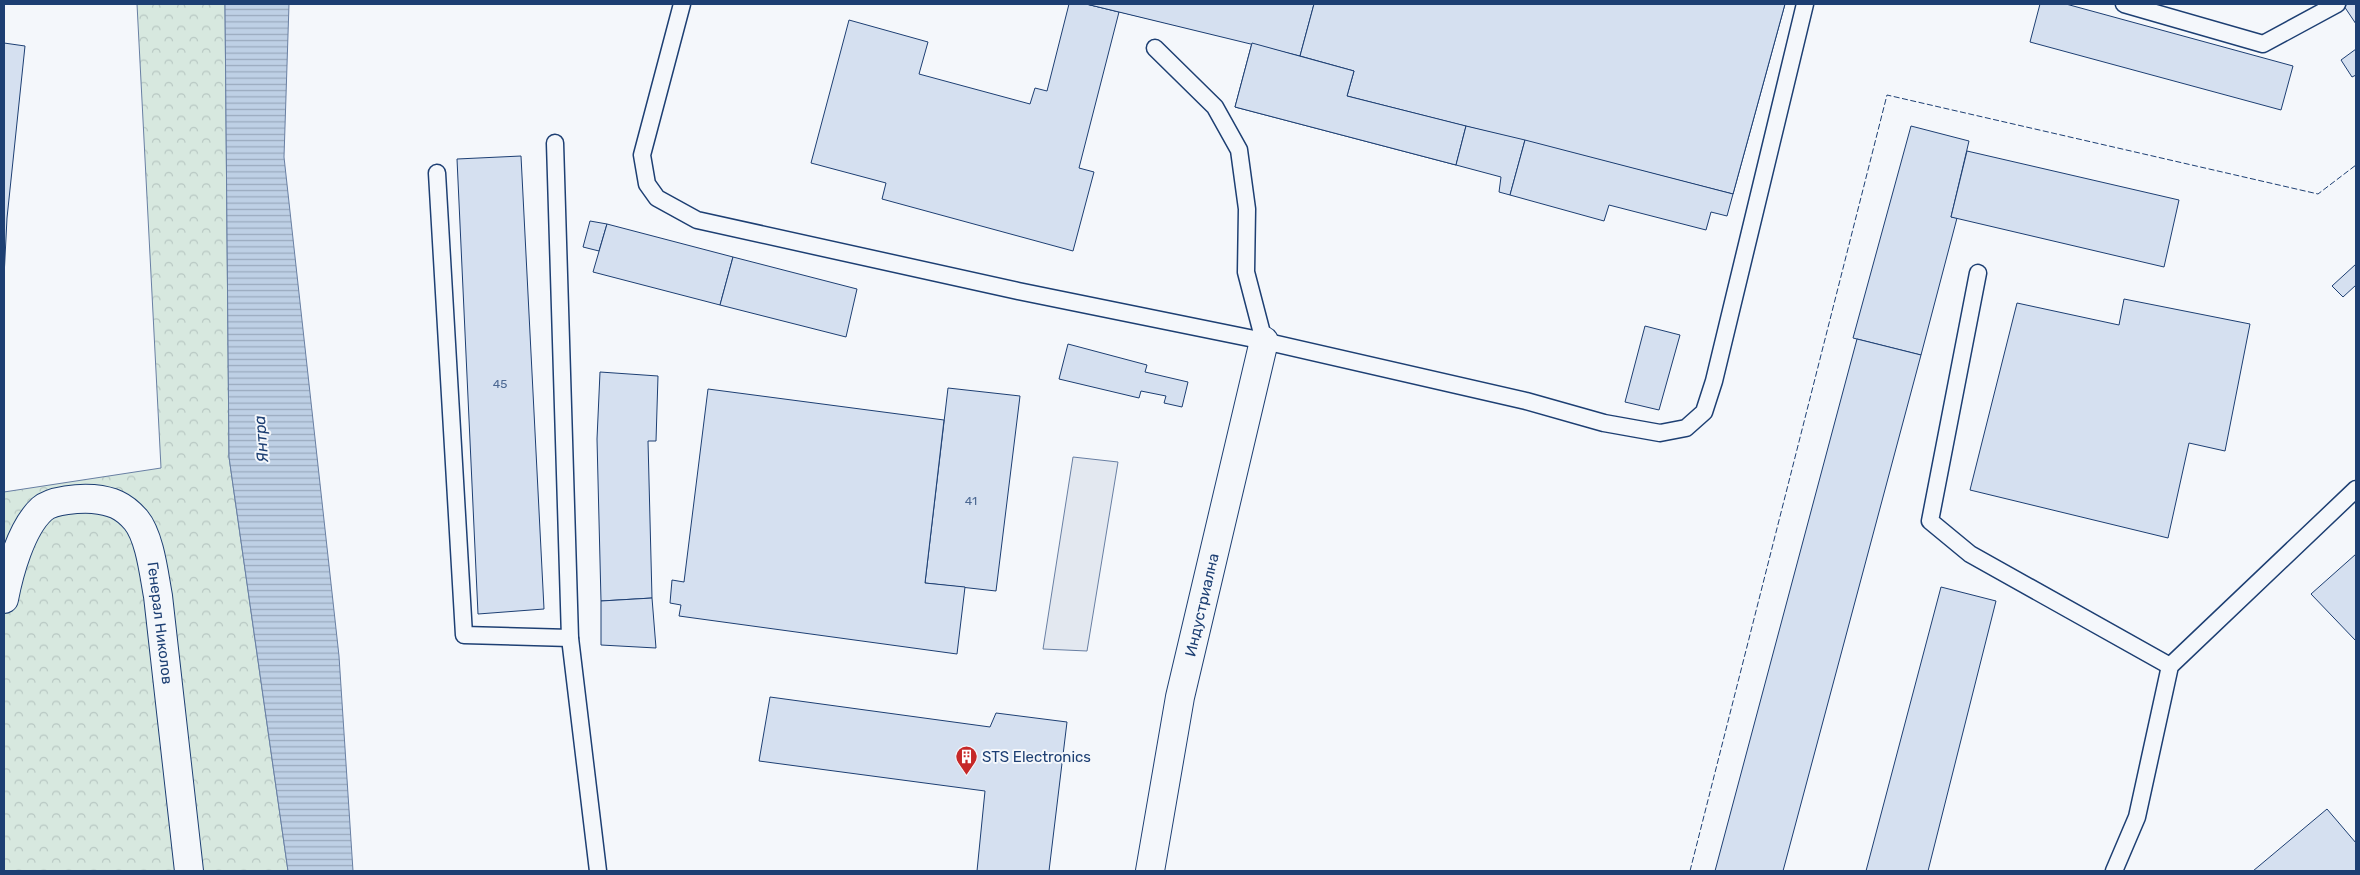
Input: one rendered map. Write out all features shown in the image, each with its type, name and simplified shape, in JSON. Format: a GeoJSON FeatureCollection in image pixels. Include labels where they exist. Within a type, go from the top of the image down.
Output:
{"type":"FeatureCollection","features":[{"type":"Feature","properties":{"kind":"street","name":"Индустриална"},"geometry":{"type":"LineString","coordinates":[[1150,871],[1180,697],[1264,340]]}},
{"type":"Feature","properties":{"kind":"street","name":"Генерал Николов"},"geometry":{"type":"LineString","coordinates":[[4,600],[9,573],[25,534],[42,508],[76,497],[114,502],[136,521],[151,555],[158,596],[190,871]]}},
{"type":"Feature","properties":{"kind":"lane"},"geometry":{"type":"LineString","coordinates":[[682,4],[642,155],[647,184],[657,198],[698,220],[1018,291],[1264,340],[1526,401],[1604,423],[1660,433],[1686,428],[1704,412],[1714,381],[1805,4]]}},
{"type":"Feature","properties":{"kind":"lane"},"geometry":{"type":"LineString","coordinates":[[2124,4],[2263,44],[2337,4]]}},
{"type":"Feature","properties":{"kind":"lane"},"geometry":{"type":"LineString","coordinates":[[1155,48],[1214,107],[1240,150],[1247,209],[1246,272],[1264,340]]}},
{"type":"Feature","properties":{"kind":"lane"},"geometry":{"type":"LineString","coordinates":[[554,143],[570,638],[598,871]]}},
{"type":"Feature","properties":{"kind":"lane"},"geometry":{"type":"LineString","coordinates":[[437,173],[464,635],[570,638]]}},
{"type":"Feature","properties":{"kind":"lane"},"geometry":{"type":"LineString","coordinates":[[1978,273],[1930,521],[1970,554],[2170,666]]}},
{"type":"Feature","properties":{"kind":"lane"},"geometry":{"type":"LineString","coordinates":[[2114,871],[2137,817],[2170,666],[2356,490]]}},
{"type":"Feature","properties":{"kind":"green space"},"geometry":{"type":"Polygon","coordinates":[[[137,4],[225,4],[229,457],[288,871],[4,871],[4,492],[161,468],[137,4]]]}},
{"type":"Feature","properties":{"kind":"shaded area"},"geometry":{"type":"Polygon","coordinates":[[[1073,457],[1118,462],[1087,651],[1043,649],[1073,457]]]}},
{"type":"Feature","properties":{"kind":"water","name":"Янтра"},"geometry":{"type":"Polygon","coordinates":[[[225,4],[289,4],[284,157],[339,656],[353,871],[288,871],[229,457],[225,4]]]}},
{"type":"Feature","properties":{"kind":"building"},"geometry":{"type":"Polygon","coordinates":[[[1069,4],[1087,4],[1119,12],[1079,168],[1094,172],[1073,251],[882,199],[886,183],[811,163],[849,20],[928,42],[919,74],[1030,104],[1035,88],[1047,91],[1069,4]]]}},
{"type":"Feature","properties":{"kind":"building"},"geometry":{"type":"Polygon","coordinates":[[[1086,4],[1785,4],[1733,194],[1466,126],[1456,165],[1235,107],[1252,43],[1086,4]]]}},
{"type":"Feature","properties":{"kind":"building"},"geometry":{"type":"Polygon","coordinates":[[[1086,4],[1314,4],[1300,56],[1086,4]]]}},
{"type":"Feature","properties":{"kind":"building"},"geometry":{"type":"Polygon","coordinates":[[[1314,4],[1785,4],[1733,194],[1347,96],[1354,71],[1300,56],[1314,4]]]}},
{"type":"Feature","properties":{"kind":"building"},"geometry":{"type":"Polygon","coordinates":[[[2040,4],[2066,4],[2293,66],[2281,110],[2030,42],[2040,4]]]}},
{"type":"Feature","properties":{"kind":"building"},"geometry":{"type":"Polygon","coordinates":[[[2356,4],[2356,24],[2344,6],[2356,4]]]}},
{"type":"Feature","properties":{"kind":"building"},"geometry":{"type":"Polygon","coordinates":[[[4,43],[25,46],[7,218],[4,277],[4,43]]]}},
{"type":"Feature","properties":{"kind":"building"},"geometry":{"type":"Polygon","coordinates":[[[1252,43],[1354,71],[1347,96],[1466,126],[1456,165],[1235,107],[1252,43]]]}},
{"type":"Feature","properties":{"kind":"building"},"geometry":{"type":"Polygon","coordinates":[[[2356,49],[2356,75],[2352,77],[2341,60],[2356,49]]]}},
{"type":"Feature","properties":{"kind":"building"},"geometry":{"type":"Polygon","coordinates":[[[1466,126],[1525,140],[1510,195],[1499,192],[1501,177],[1456,165],[1466,126]]]}},
{"type":"Feature","properties":{"kind":"building"},"geometry":{"type":"Polygon","coordinates":[[[1911,126],[1969,141],[1951,217],[1957,218],[1921,355],[1853,338],[1911,126]]]}},
{"type":"Feature","properties":{"kind":"building"},"geometry":{"type":"Polygon","coordinates":[[[1525,140],[1733,194],[1727,216],[1711,212],[1706,230],[1609,205],[1604,221],[1510,195],[1525,140]]]}},
{"type":"Feature","properties":{"kind":"building"},"geometry":{"type":"Polygon","coordinates":[[[1967,151],[2179,200],[2164,267],[1951,217],[1967,151]]]}},
{"type":"Feature","properties":{"kind":"building"},"geometry":{"type":"Polygon","coordinates":[[[521,156],[544,609],[478,614],[457,159],[521,156]]]}},
{"type":"Feature","properties":{"kind":"building"},"geometry":{"type":"Polygon","coordinates":[[[590,221],[607,224],[599,251],[583,247],[590,221]]]}},
{"type":"Feature","properties":{"kind":"building"},"geometry":{"type":"Polygon","coordinates":[[[607,224],[733,257],[720,305],[593,272],[607,224]]]}},
{"type":"Feature","properties":{"kind":"building"},"geometry":{"type":"Polygon","coordinates":[[[733,257],[857,289],[846,337],[720,305],[733,257]]]}},
{"type":"Feature","properties":{"kind":"building"},"geometry":{"type":"Polygon","coordinates":[[[2356,264],[2356,285],[2343,297],[2332,286],[2356,264]]]}},
{"type":"Feature","properties":{"kind":"building"},"geometry":{"type":"Polygon","coordinates":[[[2124,299],[2250,324],[2225,451],[2189,443],[2168,538],[1970,490],[2017,303],[2119,325],[2124,299]]]}},
{"type":"Feature","properties":{"kind":"building"},"geometry":{"type":"Polygon","coordinates":[[[1645,326],[1680,335],[1659,410],[1625,402],[1645,326]]]}},
{"type":"Feature","properties":{"kind":"building"},"geometry":{"type":"Polygon","coordinates":[[[1857,339],[1921,355],[1783,871],[1715,871],[1857,339]]]}},
{"type":"Feature","properties":{"kind":"building"},"geometry":{"type":"Polygon","coordinates":[[[1068,344],[1147,365],[1145,372],[1188,382],[1182,407],[1164,403],[1166,396],[1141,391],[1139,398],[1059,379],[1068,344]]]}},
{"type":"Feature","properties":{"kind":"building"},"geometry":{"type":"Polygon","coordinates":[[[600,372],[658,376],[656,441],[648,441],[652,598],[601,601],[597,439],[600,372]]]}},
{"type":"Feature","properties":{"kind":"building"},"geometry":{"type":"Polygon","coordinates":[[[948,388],[1020,396],[996,591],[925,583],[948,388]]]}},
{"type":"Feature","properties":{"kind":"building"},"geometry":{"type":"Polygon","coordinates":[[[708,389],[944,420],[925,583],[965,587],[957,654],[679,616],[681,605],[670,603],[672,580],[684,582],[708,389]]]}},
{"type":"Feature","properties":{"kind":"building"},"geometry":{"type":"Polygon","coordinates":[[[2356,554],[2356,641],[2311,594],[2356,554]]]}},
{"type":"Feature","properties":{"kind":"building"},"geometry":{"type":"Polygon","coordinates":[[[1941,587],[1996,601],[1928,871],[1866,871],[1941,587]]]}},
{"type":"Feature","properties":{"kind":"building"},"geometry":{"type":"Polygon","coordinates":[[[652,598],[656,648],[601,645],[601,601],[652,598]]]}},
{"type":"Feature","properties":{"kind":"building","name":"STS Electronics"},"geometry":{"type":"Polygon","coordinates":[[[770,697],[990,727],[996,713],[1067,722],[1049,871],[977,871],[985,791],[759,761],[770,697]]]}},
{"type":"Feature","properties":{"kind":"building"},"geometry":{"type":"Polygon","coordinates":[[[2327,809],[2356,843],[2356,871],[2253,871],[2327,809]]]}},
{"type":"Feature","properties":{"kind":"fence"},"geometry":{"type":"LineString","coordinates":[[1690,871],[1887,95],[2318,194],[2356,165]]}},
{"type":"Feature","properties":{"kind":"place","name":"STS Electronics"},"geometry":{"type":"Point","coordinates":[966,776]}}]}
